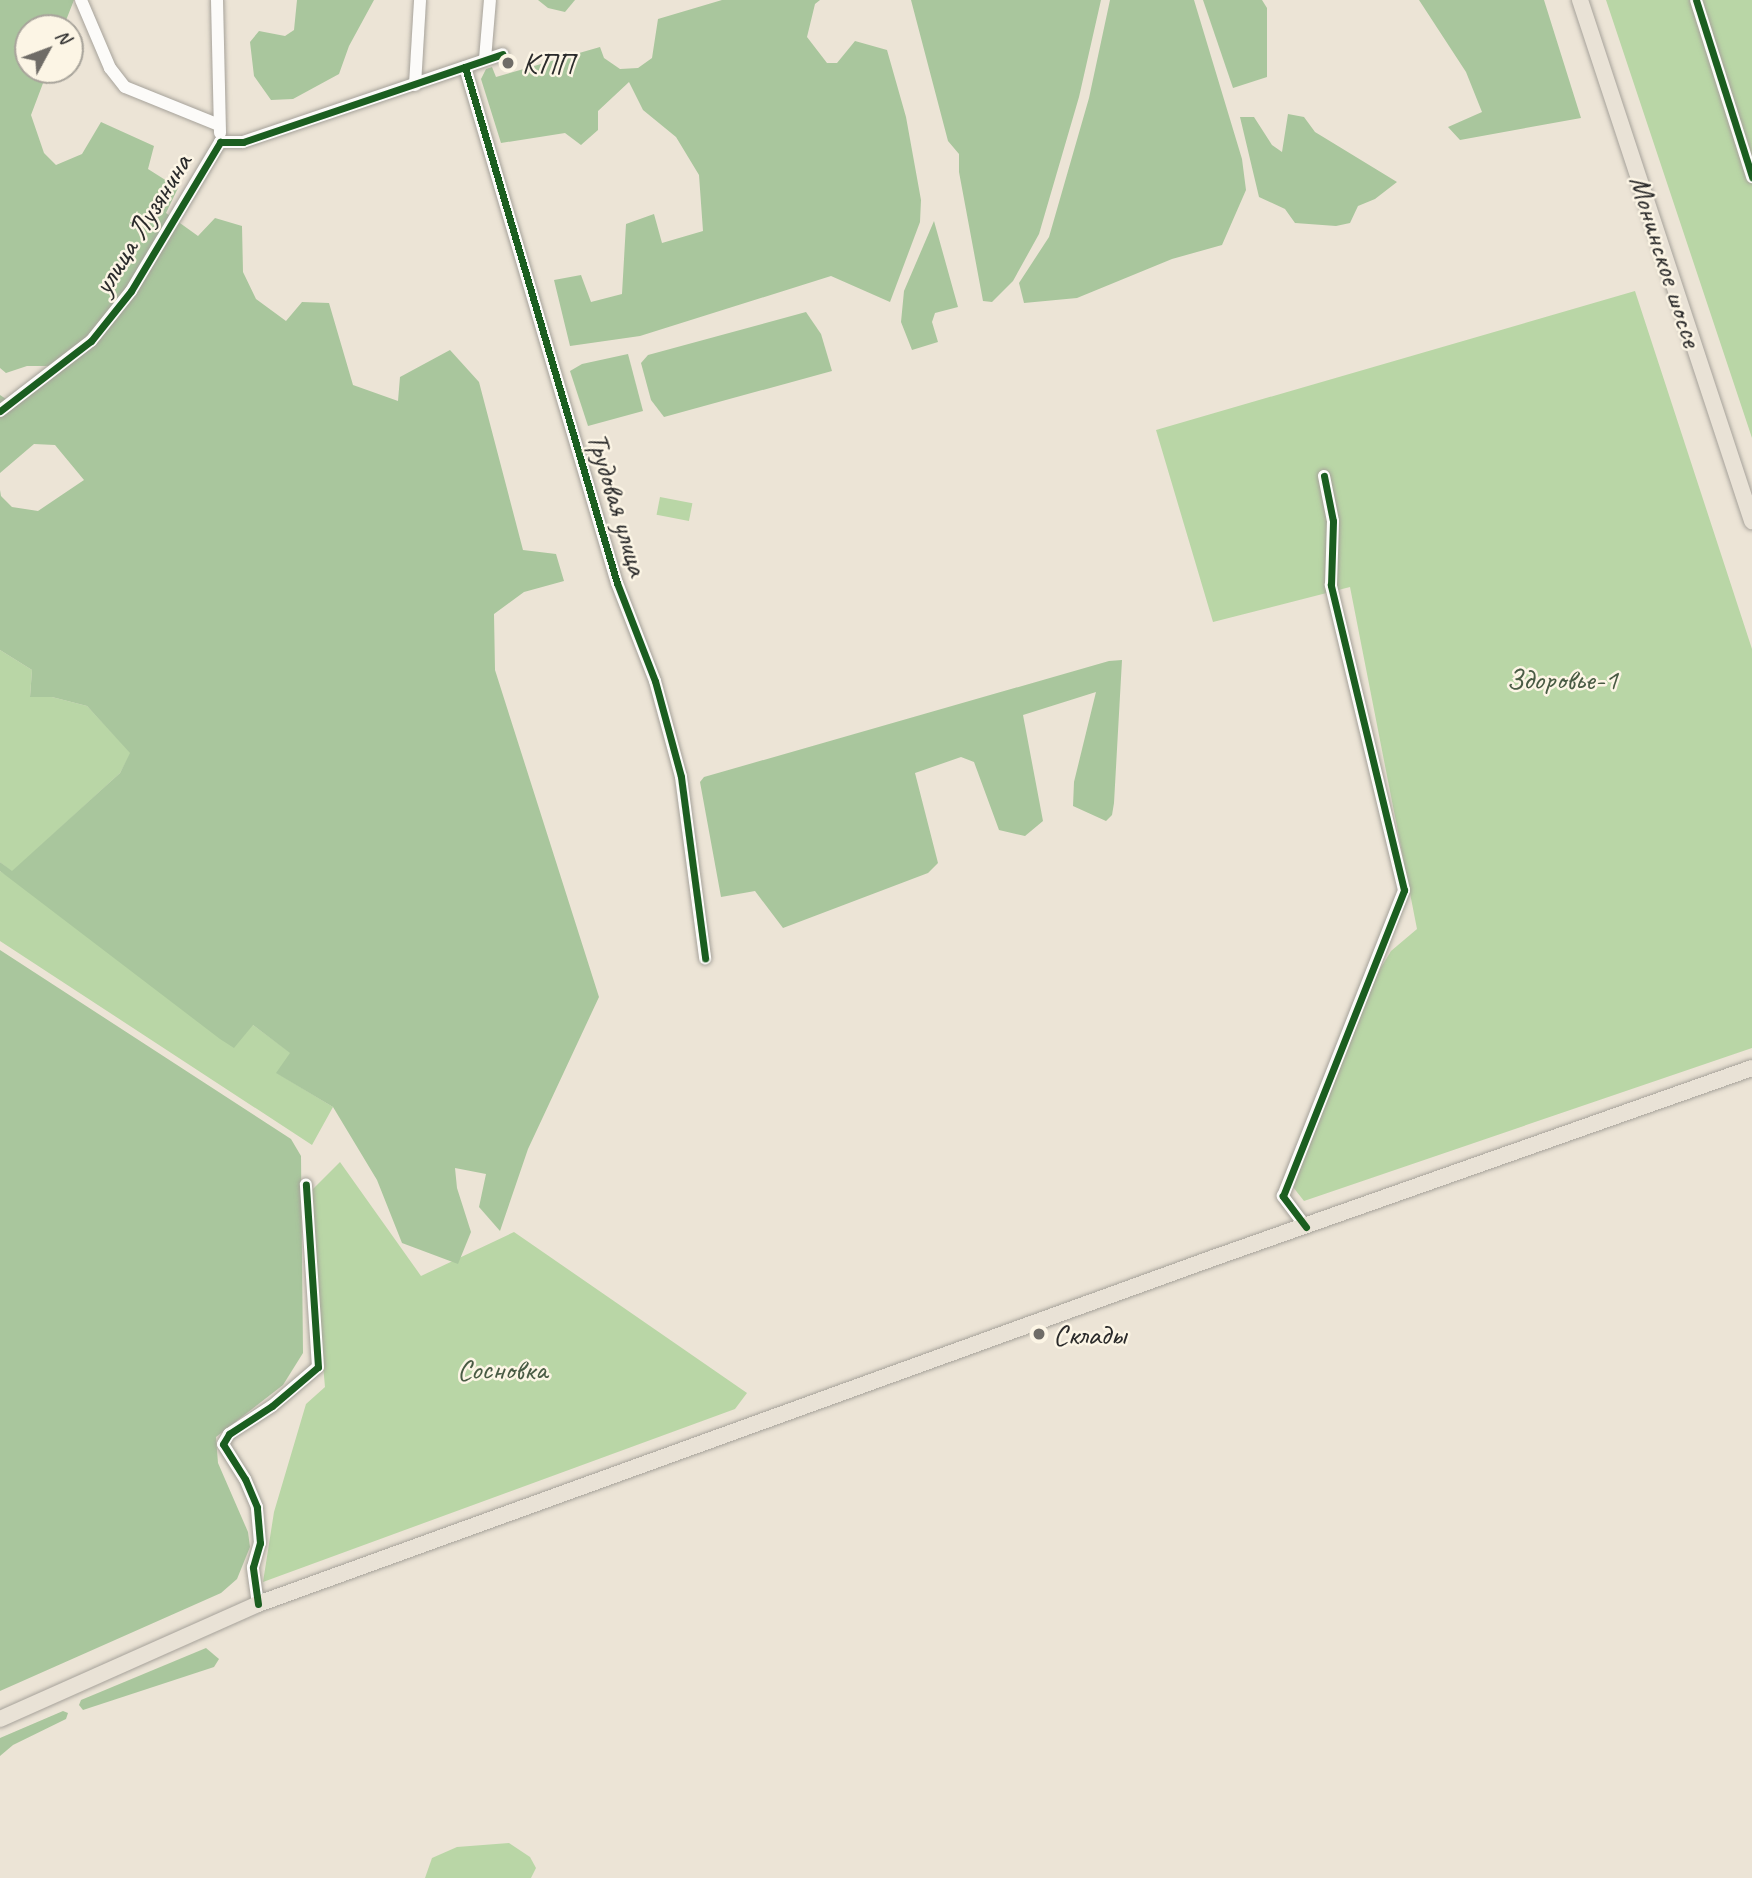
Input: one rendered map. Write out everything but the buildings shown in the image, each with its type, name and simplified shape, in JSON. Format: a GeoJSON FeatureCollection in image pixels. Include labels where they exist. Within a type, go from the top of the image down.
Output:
{"type":"FeatureCollection","features":[{"type":"Feature","properties":{"kind":"main road","name":"Монинское шоссе"},"geometry":{"type":"LineString","coordinates":[[1580,0],[1752,521]]}},
{"type":"Feature","properties":{"kind":"main road"},"geometry":{"type":"LineString","coordinates":[[0,1719],[258,1604],[1752,1068]]}},
{"type":"Feature","properties":{"kind":"street"},"geometry":{"type":"LineString","coordinates":[[81,0],[110,68],[125,87],[219,125]]}},
{"type":"Feature","properties":{"kind":"street"},"geometry":{"type":"LineString","coordinates":[[217,0],[220,142]]}},
{"type":"Feature","properties":{"kind":"street"},"geometry":{"type":"LineString","coordinates":[[415,85],[421,0]]}},
{"type":"Feature","properties":{"kind":"street"},"geometry":{"type":"LineString","coordinates":[[485,59],[490,0]]}},
{"type":"Feature","properties":{"kind":"street"},"geometry":{"type":"LineString","coordinates":[[1696,0],[1752,177]]}},
{"type":"Feature","properties":{"kind":"street","name":"улица Лузянина"},"geometry":{"type":"LineString","coordinates":[[0,411],[91,341],[131,291],[220,142],[243,142],[503,54]]}},
{"type":"Feature","properties":{"kind":"street","name":"Трудовая улица"},"geometry":{"type":"LineString","coordinates":[[465,67],[617,583],[655,681],[679,769],[705,958]]}},
{"type":"Feature","properties":{"kind":"street"},"geometry":{"type":"LineString","coordinates":[[1306,1227],[1283,1196],[1404,890],[1331,585],[1333,521],[1324,476]]}},
{"type":"Feature","properties":{"kind":"street"},"geometry":{"type":"LineString","coordinates":[[258,1604],[253,1567],[260,1543],[257,1507],[245,1479],[223,1444],[229,1434],[272,1406],[318,1367],[306,1184]]}},
{"type":"Feature","properties":{"kind":"green space"},"geometry":{"type":"Polygon","coordinates":[[[0,0],[74,0],[68,14],[14,14],[14,84],[43,84],[31,115],[44,153],[56,165],[82,154],[101,122],[154,146],[148,169],[178,188],[166,213],[198,236],[215,218],[242,226],[243,272],[256,299],[286,321],[302,302],[329,303],[353,385],[398,401],[400,377],[450,350],[479,382],[523,550],[556,554],[564,581],[524,592],[494,614],[495,670],[599,997],[528,1149],[500,1231],[479,1207],[486,1174],[455,1168],[457,1188],[471,1232],[458,1264],[402,1243],[377,1180],[333,1107],[276,1073],[290,1053],[253,1025],[234,1048],[0,871],[0,862],[12,871],[120,773],[130,753],[87,706],[52,697],[30,697],[32,670],[0,650],[0,490],[1,496],[12,507],[38,511],[84,480],[55,445],[34,444],[0,473],[0,395],[9,401],[50,366],[27,366],[6,373],[0,368],[0,0]]]}},
{"type":"Feature","properties":{"kind":"green space"},"geometry":{"type":"Polygon","coordinates":[[[297,0],[374,0],[349,46],[339,74],[293,99],[271,100],[254,76],[250,42],[259,31],[285,36],[294,30],[297,0]]]}},
{"type":"Feature","properties":{"kind":"green space"},"geometry":{"type":"Polygon","coordinates":[[[538,0],[575,0],[565,12],[548,8],[538,0]]]}},
{"type":"Feature","properties":{"kind":"green space"},"geometry":{"type":"Polygon","coordinates":[[[722,0],[820,0],[815,4],[807,37],[827,63],[837,63],[855,41],[887,50],[906,117],[921,200],[920,222],[890,302],[831,276],[640,336],[570,346],[554,280],[581,275],[591,302],[622,294],[626,224],[654,214],[662,243],[703,231],[699,175],[676,137],[643,110],[629,82],[598,111],[598,130],[581,145],[565,133],[501,143],[481,79],[486,69],[492,67],[496,77],[600,47],[604,58],[620,69],[638,68],[652,58],[658,19],[722,0]]]}},
{"type":"Feature","properties":{"kind":"green space"},"geometry":{"type":"Polygon","coordinates":[[[911,0],[1101,0],[1079,97],[1039,234],[1013,281],[992,302],[983,301],[959,172],[959,154],[948,141],[911,0]]]}},
{"type":"Feature","properties":{"kind":"green space"},"geometry":{"type":"Polygon","coordinates":[[[1110,0],[1194,0],[1242,159],[1246,190],[1222,245],[1172,259],[1077,298],[1024,303],[1019,283],[1049,237],[1089,98],[1110,0]]]}},
{"type":"Feature","properties":{"kind":"green space"},"geometry":{"type":"Polygon","coordinates":[[[1203,0],[1262,0],[1267,8],[1267,77],[1233,88],[1203,0]]]}},
{"type":"Feature","properties":{"kind":"green space"},"geometry":{"type":"Polygon","coordinates":[[[1419,0],[1544,0],[1581,118],[1460,140],[1448,127],[1482,112],[1466,72],[1419,0]]]}},
{"type":"Feature","properties":{"kind":"green space"},"geometry":{"type":"Polygon","coordinates":[[[1606,0],[1752,0],[1752,438],[1606,0]]]}},
{"type":"Feature","properties":{"kind":"green space"},"geometry":{"type":"Polygon","coordinates":[[[1288,114],[1304,117],[1315,132],[1397,182],[1375,199],[1358,206],[1350,223],[1336,226],[1295,223],[1285,209],[1259,197],[1240,117],[1254,117],[1272,145],[1282,152],[1288,114]]]}},
{"type":"Feature","properties":{"kind":"green space"},"geometry":{"type":"Polygon","coordinates":[[[934,221],[958,307],[935,313],[932,322],[938,342],[912,350],[901,322],[904,291],[934,221]]]}},
{"type":"Feature","properties":{"kind":"green space","name":"Здоровье-1"},"geometry":{"type":"Polygon","coordinates":[[[1635,291],[1752,649],[1752,1048],[1304,1201],[1293,1187],[1377,974],[1391,951],[1417,929],[1350,587],[1213,622],[1156,430],[1635,291]]]}},
{"type":"Feature","properties":{"kind":"green space"},"geometry":{"type":"Polygon","coordinates":[[[806,312],[821,334],[832,371],[664,417],[651,400],[641,363],[648,355],[806,312]]]}},
{"type":"Feature","properties":{"kind":"green space"},"geometry":{"type":"Polygon","coordinates":[[[628,354],[643,411],[588,426],[570,371],[582,364],[628,354]]]}},
{"type":"Feature","properties":{"kind":"green space"},"geometry":{"type":"Polygon","coordinates":[[[660,497],[692,503],[689,521],[657,515],[660,497]]]}},
{"type":"Feature","properties":{"kind":"green space"},"geometry":{"type":"Polygon","coordinates":[[[0,650],[32,670],[30,696],[52,697],[87,706],[131,753],[120,773],[12,872],[0,862],[0,650]]]}},
{"type":"Feature","properties":{"kind":"green space"},"geometry":{"type":"Polygon","coordinates":[[[1122,660],[1114,803],[1112,815],[1106,821],[1073,806],[1074,782],[1096,692],[1023,715],[1043,821],[1025,836],[999,830],[974,762],[961,757],[915,773],[938,863],[928,873],[783,928],[755,891],[721,897],[700,782],[704,777],[1109,661],[1122,660]]]}},
{"type":"Feature","properties":{"kind":"green space"},"geometry":{"type":"Polygon","coordinates":[[[0,871],[253,1025],[291,1053],[277,1073],[333,1107],[312,1145],[0,941],[0,871]]]}},
{"type":"Feature","properties":{"kind":"green space"},"geometry":{"type":"Polygon","coordinates":[[[0,950],[291,1139],[301,1156],[303,1353],[283,1385],[216,1437],[218,1463],[248,1532],[250,1547],[237,1579],[221,1593],[0,1691],[0,950]]]}},
{"type":"Feature","properties":{"kind":"green space","name":"Сосновка"},"geometry":{"type":"Polygon","coordinates":[[[340,1162],[421,1276],[514,1232],[747,1393],[735,1409],[263,1582],[274,1512],[306,1404],[325,1387],[308,1194],[340,1162]]]}},
{"type":"Feature","properties":{"kind":"green space"},"geometry":{"type":"Polygon","coordinates":[[[206,1648],[219,1659],[214,1667],[83,1710],[79,1705],[81,1700],[206,1648]]]}},
{"type":"Feature","properties":{"kind":"green space"},"geometry":{"type":"Polygon","coordinates":[[[63,1711],[68,1713],[66,1719],[13,1745],[0,1756],[0,1738],[63,1711]]]}},
{"type":"Feature","properties":{"kind":"green space"},"geometry":{"type":"Polygon","coordinates":[[[509,1843],[530,1857],[536,1868],[531,1878],[425,1878],[432,1858],[457,1847],[509,1843]]]}},
{"type":"Feature","properties":{"kind":"cycle path"},"geometry":{"type":"LineString","coordinates":[[1696,0],[1752,177]]}},
{"type":"Feature","properties":{"kind":"cycle path"},"geometry":{"type":"LineString","coordinates":[[0,411],[91,341],[131,291],[220,142],[243,142],[503,54]]}},
{"type":"Feature","properties":{"kind":"cycle path"},"geometry":{"type":"LineString","coordinates":[[465,67],[617,583],[655,681],[681,777],[705,958]]}},
{"type":"Feature","properties":{"kind":"cycle path"},"geometry":{"type":"LineString","coordinates":[[1306,1227],[1283,1196],[1404,890],[1331,585],[1333,521],[1324,476]]}},
{"type":"Feature","properties":{"kind":"cycle path"},"geometry":{"type":"LineString","coordinates":[[258,1604],[253,1567],[260,1543],[257,1507],[245,1479],[223,1444],[229,1434],[272,1406],[318,1367],[306,1184]]}},
{"type":"Feature","properties":{"kind":"place","name":"КПП"},"geometry":{"type":"Point","coordinates":[508,63]}},
{"type":"Feature","properties":{"kind":"place","name":"Склады"},"geometry":{"type":"Point","coordinates":[1039,1334]}}]}
